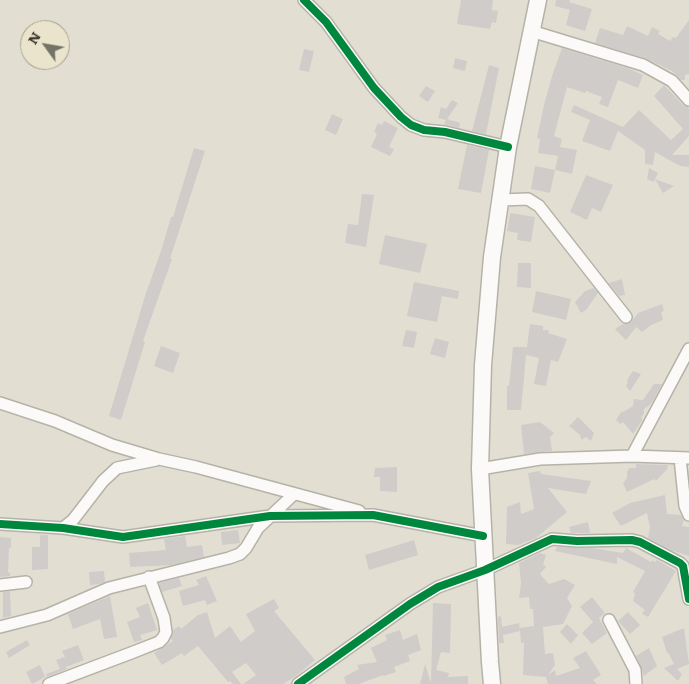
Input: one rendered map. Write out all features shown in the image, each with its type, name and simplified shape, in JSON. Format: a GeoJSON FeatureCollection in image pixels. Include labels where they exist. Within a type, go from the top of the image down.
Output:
{"type":"FeatureCollection","features":[{"type":"Feature","properties":{"kind":"highway"},"geometry":{"type":"LineString","coordinates":[[492,684],[480,469],[483,365],[492,257],[500,200],[508,147],[538,0]]}},
{"type":"Feature","properties":{"kind":"street"},"geometry":{"type":"LineString","coordinates":[[304,0],[326,22],[374,88],[411,125],[424,130],[445,132],[508,147]]}},
{"type":"Feature","properties":{"kind":"street"},"geometry":{"type":"LineString","coordinates":[[531,31],[643,65],[672,81],[688,96]]}},
{"type":"Feature","properties":{"kind":"street"},"geometry":{"type":"LineString","coordinates":[[500,200],[528,199],[539,206],[626,317]]}},
{"type":"Feature","properties":{"kind":"street"},"geometry":{"type":"LineString","coordinates":[[632,456],[684,369],[689,349]]}},
{"type":"Feature","properties":{"kind":"street"},"geometry":{"type":"LineString","coordinates":[[0,403],[55,421],[112,445],[159,459],[196,467],[373,515],[483,536]]}},
{"type":"Feature","properties":{"kind":"street"},"geometry":{"type":"LineString","coordinates":[[480,469],[540,459],[632,456],[684,458],[685,506],[689,515]]}},
{"type":"Feature","properties":{"kind":"street"},"geometry":{"type":"LineString","coordinates":[[63,528],[73,520],[103,481],[117,468],[159,459]]}},
{"type":"Feature","properties":{"kind":"street"},"geometry":{"type":"LineString","coordinates":[[0,628],[47,615],[109,588],[240,554],[246,548],[258,528],[293,494]]}},
{"type":"Feature","properties":{"kind":"street"},"geometry":{"type":"LineString","coordinates":[[0,524],[63,528],[123,537],[270,516],[373,515]]}},
{"type":"Feature","properties":{"kind":"street"},"geometry":{"type":"LineString","coordinates":[[298,684],[410,604],[438,587],[485,570],[552,539],[577,541],[632,540],[640,542],[685,564],[683,566],[689,599]]}},
{"type":"Feature","properties":{"kind":"street"},"geometry":{"type":"LineString","coordinates":[[49,684],[132,653],[163,638],[166,632],[164,618],[149,577]]}},
{"type":"Feature","properties":{"kind":"street"},"geometry":{"type":"LineString","coordinates":[[0,585],[26,582]]}},
{"type":"Feature","properties":{"kind":"street"},"geometry":{"type":"LineString","coordinates":[[609,620],[635,670],[636,684]]}},
{"type":"Feature","properties":{"kind":"building"},"geometry":{"type":"Polygon","coordinates":[[[461,0],[493,0],[492,10],[498,11],[496,23],[492,22],[490,29],[457,24],[461,0]]]}},
{"type":"Feature","properties":{"kind":"building"},"geometry":{"type":"Polygon","coordinates":[[[556,0],[570,0],[569,2],[592,9],[585,31],[566,25],[570,10],[555,6],[556,0]]]}},
{"type":"Feature","properties":{"kind":"building"},"geometry":{"type":"Polygon","coordinates":[[[689,20],[689,74],[685,75],[685,80],[681,80],[672,71],[645,58],[595,43],[600,28],[623,35],[627,26],[648,36],[652,27],[660,31],[658,34],[670,41],[673,37],[676,38],[689,20]]]}},
{"type":"Feature","properties":{"kind":"building"},"geometry":{"type":"Polygon","coordinates":[[[562,48],[627,68],[643,75],[638,88],[618,80],[608,107],[599,104],[602,97],[567,87],[554,136],[562,139],[560,147],[577,150],[572,174],[555,170],[558,156],[538,153],[540,139],[537,138],[544,105],[562,48]]]}},
{"type":"Feature","properties":{"kind":"building"},"geometry":{"type":"Polygon","coordinates":[[[304,49],[314,51],[309,72],[299,70],[304,49]]]}},
{"type":"Feature","properties":{"kind":"building"},"geometry":{"type":"Polygon","coordinates":[[[455,58],[467,61],[465,71],[453,68],[455,58]]]}},
{"type":"Feature","properties":{"kind":"building"},"geometry":{"type":"Polygon","coordinates":[[[489,65],[499,68],[486,134],[472,131],[489,65]]]}},
{"type":"Feature","properties":{"kind":"building"},"geometry":{"type":"Polygon","coordinates":[[[664,85],[683,105],[689,108],[689,136],[672,155],[689,155],[689,167],[680,166],[655,152],[653,165],[645,164],[645,150],[618,131],[610,151],[582,141],[590,120],[571,112],[574,105],[623,127],[639,110],[671,140],[683,129],[654,96],[664,85]]]}},
{"type":"Feature","properties":{"kind":"building"},"geometry":{"type":"Polygon","coordinates":[[[426,86],[435,91],[428,102],[419,96],[426,86]]]}},
{"type":"Feature","properties":{"kind":"building"},"geometry":{"type":"Polygon","coordinates":[[[452,100],[458,103],[447,119],[460,123],[459,128],[444,124],[446,120],[438,118],[441,107],[446,109],[452,100]]]}},
{"type":"Feature","properties":{"kind":"building"},"geometry":{"type":"Polygon","coordinates":[[[332,114],[343,119],[336,135],[325,130],[332,114]]]}},
{"type":"Feature","properties":{"kind":"building"},"geometry":{"type":"Polygon","coordinates":[[[384,121],[398,128],[389,147],[394,149],[390,156],[371,147],[377,134],[374,132],[378,123],[382,125],[384,121]]]}},
{"type":"Feature","properties":{"kind":"building"},"geometry":{"type":"Polygon","coordinates":[[[467,145],[489,150],[481,193],[458,189],[467,145]]]}},
{"type":"Feature","properties":{"kind":"building"},"geometry":{"type":"Polygon","coordinates":[[[194,148],[205,151],[170,259],[172,259],[143,341],[145,342],[121,420],[109,416],[146,293],[171,217],[173,217],[194,148]]]}},
{"type":"Feature","properties":{"kind":"building"},"geometry":{"type":"Polygon","coordinates":[[[535,166],[555,170],[550,193],[531,189],[535,166]]]}},
{"type":"Feature","properties":{"kind":"building"},"geometry":{"type":"Polygon","coordinates":[[[649,168],[658,173],[654,182],[647,179],[649,168]]]}},
{"type":"Feature","properties":{"kind":"building"},"geometry":{"type":"Polygon","coordinates":[[[586,175],[613,185],[601,212],[592,208],[587,220],[570,212],[586,175]]]}},
{"type":"Feature","properties":{"kind":"building"},"geometry":{"type":"Polygon","coordinates":[[[655,179],[674,186],[663,193],[655,179]]]}},
{"type":"Feature","properties":{"kind":"building"},"geometry":{"type":"Polygon","coordinates":[[[362,194],[374,195],[366,247],[345,243],[348,224],[358,225],[362,194]]]}},
{"type":"Feature","properties":{"kind":"building"},"geometry":{"type":"Polygon","coordinates":[[[510,213],[535,217],[531,242],[517,240],[518,233],[507,231],[510,213]]]}},
{"type":"Feature","properties":{"kind":"building"},"geometry":{"type":"Polygon","coordinates":[[[385,235],[427,244],[420,273],[379,264],[385,235]]]}},
{"type":"Feature","properties":{"kind":"building"},"geometry":{"type":"Polygon","coordinates":[[[518,263],[531,263],[531,288],[517,287],[518,263]]]}},
{"type":"Feature","properties":{"kind":"building"},"geometry":{"type":"Polygon","coordinates":[[[622,279],[625,295],[619,296],[609,283],[622,279]]]}},
{"type":"Feature","properties":{"kind":"building"},"geometry":{"type":"Polygon","coordinates":[[[414,282],[459,291],[458,299],[442,296],[437,322],[407,316],[414,282]]]}},
{"type":"Feature","properties":{"kind":"building"},"geometry":{"type":"Polygon","coordinates":[[[594,288],[598,293],[586,310],[581,313],[575,302],[585,291],[594,288]]]}},
{"type":"Feature","properties":{"kind":"building"},"geometry":{"type":"Polygon","coordinates":[[[536,291],[571,299],[566,320],[532,312],[536,291]]]}},
{"type":"Feature","properties":{"kind":"building"},"geometry":{"type":"Polygon","coordinates":[[[662,304],[664,311],[661,312],[663,320],[651,325],[642,332],[636,327],[626,340],[615,329],[623,324],[630,323],[638,313],[662,304]]]}},
{"type":"Feature","properties":{"kind":"building"},"geometry":{"type":"Polygon","coordinates":[[[530,324],[543,326],[543,330],[549,330],[548,333],[567,339],[558,362],[551,360],[546,386],[534,384],[539,358],[526,355],[521,410],[507,410],[507,386],[509,386],[513,347],[527,347],[530,324]]]}},
{"type":"Feature","properties":{"kind":"building"},"geometry":{"type":"Polygon","coordinates":[[[406,330],[417,332],[414,348],[402,346],[406,330]]]}},
{"type":"Feature","properties":{"kind":"building"},"geometry":{"type":"Polygon","coordinates":[[[435,338],[449,342],[445,358],[430,354],[435,338]]]}},
{"type":"Feature","properties":{"kind":"building"},"geometry":{"type":"Polygon","coordinates":[[[161,346],[180,353],[173,373],[154,366],[161,346]]]}},
{"type":"Feature","properties":{"kind":"building"},"geometry":{"type":"Polygon","coordinates":[[[633,371],[641,374],[630,391],[626,386],[627,380],[633,371]]]}},
{"type":"Feature","properties":{"kind":"building"},"geometry":{"type":"Polygon","coordinates":[[[654,384],[662,384],[651,404],[644,409],[641,418],[643,419],[633,434],[623,422],[620,424],[616,420],[622,411],[633,406],[634,399],[643,400],[654,384]]]}},
{"type":"Feature","properties":{"kind":"building"},"geometry":{"type":"Polygon","coordinates":[[[578,417],[594,433],[591,441],[586,437],[581,440],[580,435],[569,426],[578,417]]]}},
{"type":"Feature","properties":{"kind":"building"},"geometry":{"type":"Polygon","coordinates":[[[540,422],[554,433],[550,437],[552,451],[524,454],[521,425],[540,422]]]}},
{"type":"Feature","properties":{"kind":"building"},"geometry":{"type":"Polygon","coordinates":[[[636,464],[668,465],[667,469],[656,481],[654,479],[627,492],[623,483],[627,478],[629,468],[636,468],[636,464]]]}},
{"type":"Feature","properties":{"kind":"building"},"geometry":{"type":"Polygon","coordinates":[[[397,467],[397,492],[380,491],[380,477],[374,477],[375,468],[397,467]]]}},
{"type":"Feature","properties":{"kind":"building"},"geometry":{"type":"Polygon","coordinates":[[[540,471],[541,474],[591,481],[586,494],[548,488],[567,512],[536,538],[518,545],[506,544],[507,507],[520,502],[521,514],[534,509],[528,473],[540,471]]]}},
{"type":"Feature","properties":{"kind":"building"},"geometry":{"type":"Polygon","coordinates":[[[665,495],[667,514],[681,515],[684,520],[682,526],[689,527],[689,556],[671,550],[648,538],[650,527],[647,513],[621,526],[612,513],[630,503],[665,495]]]}},
{"type":"Feature","properties":{"kind":"building"},"geometry":{"type":"Polygon","coordinates":[[[588,522],[590,533],[571,533],[569,527],[588,522]]]}},
{"type":"Feature","properties":{"kind":"building"},"geometry":{"type":"Polygon","coordinates":[[[238,530],[240,543],[222,545],[221,532],[238,530]]]}},
{"type":"Feature","properties":{"kind":"building"},"geometry":{"type":"Polygon","coordinates":[[[40,535],[48,535],[48,569],[32,570],[32,547],[40,547],[40,535]]]}},
{"type":"Feature","properties":{"kind":"building"},"geometry":{"type":"Polygon","coordinates":[[[185,536],[187,547],[202,545],[204,557],[172,565],[130,567],[129,553],[166,550],[164,539],[185,536]]]}},
{"type":"Feature","properties":{"kind":"building"},"geometry":{"type":"Polygon","coordinates":[[[0,537],[11,538],[8,573],[10,572],[10,576],[0,577],[0,537]]]}},
{"type":"Feature","properties":{"kind":"building"},"geometry":{"type":"Polygon","coordinates":[[[414,540],[418,555],[369,570],[365,555],[414,540]]]}},
{"type":"Feature","properties":{"kind":"building"},"geometry":{"type":"Polygon","coordinates":[[[557,547],[593,548],[623,553],[626,548],[651,562],[652,560],[655,562],[657,560],[676,571],[648,617],[642,614],[645,610],[633,601],[635,594],[633,592],[645,571],[617,557],[617,564],[555,551],[557,547]]]}},
{"type":"Feature","properties":{"kind":"building"},"geometry":{"type":"Polygon","coordinates":[[[540,553],[546,555],[543,564],[546,567],[540,574],[549,584],[564,579],[575,585],[567,598],[572,606],[563,624],[543,627],[545,654],[553,653],[555,665],[548,675],[555,670],[556,676],[580,668],[573,658],[586,651],[601,675],[593,680],[597,684],[548,684],[546,677],[523,675],[524,643],[521,643],[520,628],[534,626],[533,609],[530,609],[529,597],[519,598],[521,583],[519,563],[540,553]]]}},
{"type":"Feature","properties":{"kind":"building"},"geometry":{"type":"Polygon","coordinates":[[[104,571],[105,582],[90,585],[89,572],[104,571]]]}},
{"type":"Feature","properties":{"kind":"building"},"geometry":{"type":"Polygon","coordinates":[[[206,576],[217,601],[207,605],[205,600],[183,606],[179,591],[199,585],[196,580],[206,576]]]}},
{"type":"Feature","properties":{"kind":"building"},"geometry":{"type":"Polygon","coordinates":[[[179,578],[182,586],[162,592],[159,583],[179,578]]]}},
{"type":"Feature","properties":{"kind":"building"},"geometry":{"type":"Polygon","coordinates":[[[10,591],[11,616],[3,618],[3,592],[10,591]]]}},
{"type":"Feature","properties":{"kind":"building"},"geometry":{"type":"Polygon","coordinates":[[[110,596],[117,637],[104,639],[100,619],[73,629],[68,614],[110,596]]]}},
{"type":"Feature","properties":{"kind":"building"},"geometry":{"type":"Polygon","coordinates":[[[592,597],[605,613],[599,618],[607,633],[592,644],[582,633],[593,622],[580,607],[592,597]]]}},
{"type":"Feature","properties":{"kind":"building"},"geometry":{"type":"Polygon","coordinates":[[[274,599],[279,608],[274,611],[315,660],[283,684],[243,684],[256,675],[246,663],[232,672],[241,684],[228,682],[198,646],[184,656],[182,653],[162,665],[154,653],[173,641],[171,639],[173,630],[179,626],[181,629],[198,615],[207,612],[215,638],[230,626],[241,642],[255,631],[246,614],[274,599]]]}},
{"type":"Feature","properties":{"kind":"building"},"geometry":{"type":"Polygon","coordinates":[[[148,603],[157,630],[140,635],[142,640],[134,642],[127,622],[140,617],[136,608],[148,603]]]}},
{"type":"Feature","properties":{"kind":"building"},"geometry":{"type":"Polygon","coordinates":[[[433,603],[451,604],[450,653],[441,652],[436,670],[449,673],[448,677],[468,676],[468,684],[420,684],[425,664],[431,683],[433,603]]]}},
{"type":"Feature","properties":{"kind":"building"},"geometry":{"type":"Polygon","coordinates":[[[628,612],[640,625],[630,634],[618,621],[628,612]]]}},
{"type":"Feature","properties":{"kind":"building"},"geometry":{"type":"Polygon","coordinates":[[[501,616],[502,627],[519,623],[520,631],[503,635],[504,643],[499,643],[498,617],[501,616]]]}},
{"type":"Feature","properties":{"kind":"building"},"geometry":{"type":"Polygon","coordinates":[[[567,624],[578,635],[571,644],[560,632],[567,624]]]}},
{"type":"Feature","properties":{"kind":"building"},"geometry":{"type":"Polygon","coordinates":[[[684,628],[689,664],[677,669],[682,674],[678,681],[664,668],[674,664],[667,653],[662,637],[684,628]]]}},
{"type":"Feature","properties":{"kind":"building"},"geometry":{"type":"Polygon","coordinates":[[[400,630],[403,640],[417,634],[421,650],[408,655],[410,661],[394,667],[396,672],[359,684],[346,684],[344,677],[359,669],[357,665],[377,662],[371,648],[387,640],[385,635],[400,630]]]}},
{"type":"Feature","properties":{"kind":"building"},"geometry":{"type":"Polygon","coordinates":[[[27,640],[30,645],[9,658],[6,652],[27,640]]]}},
{"type":"Feature","properties":{"kind":"building"},"geometry":{"type":"Polygon","coordinates":[[[78,645],[84,660],[47,677],[46,674],[60,669],[56,660],[65,657],[62,651],[78,645]]]}},
{"type":"Feature","properties":{"kind":"building"},"geometry":{"type":"Polygon","coordinates":[[[649,648],[657,666],[644,676],[636,656],[649,648]]]}},
{"type":"Feature","properties":{"kind":"building"},"geometry":{"type":"Polygon","coordinates":[[[40,665],[45,677],[32,684],[26,672],[40,665]]]}},
{"type":"Feature","properties":{"kind":"cycle path"},"geometry":{"type":"LineString","coordinates":[[304,0],[326,22],[374,88],[411,125],[424,130],[445,132],[508,147]]}},
{"type":"Feature","properties":{"kind":"cycle path"},"geometry":{"type":"LineString","coordinates":[[0,524],[63,528],[123,537],[270,516],[373,515],[483,536]]}},
{"type":"Feature","properties":{"kind":"cycle path"},"geometry":{"type":"LineString","coordinates":[[298,684],[410,604],[438,587],[485,570],[552,539],[577,541],[632,540],[640,542],[683,566],[689,599]]}}]}
